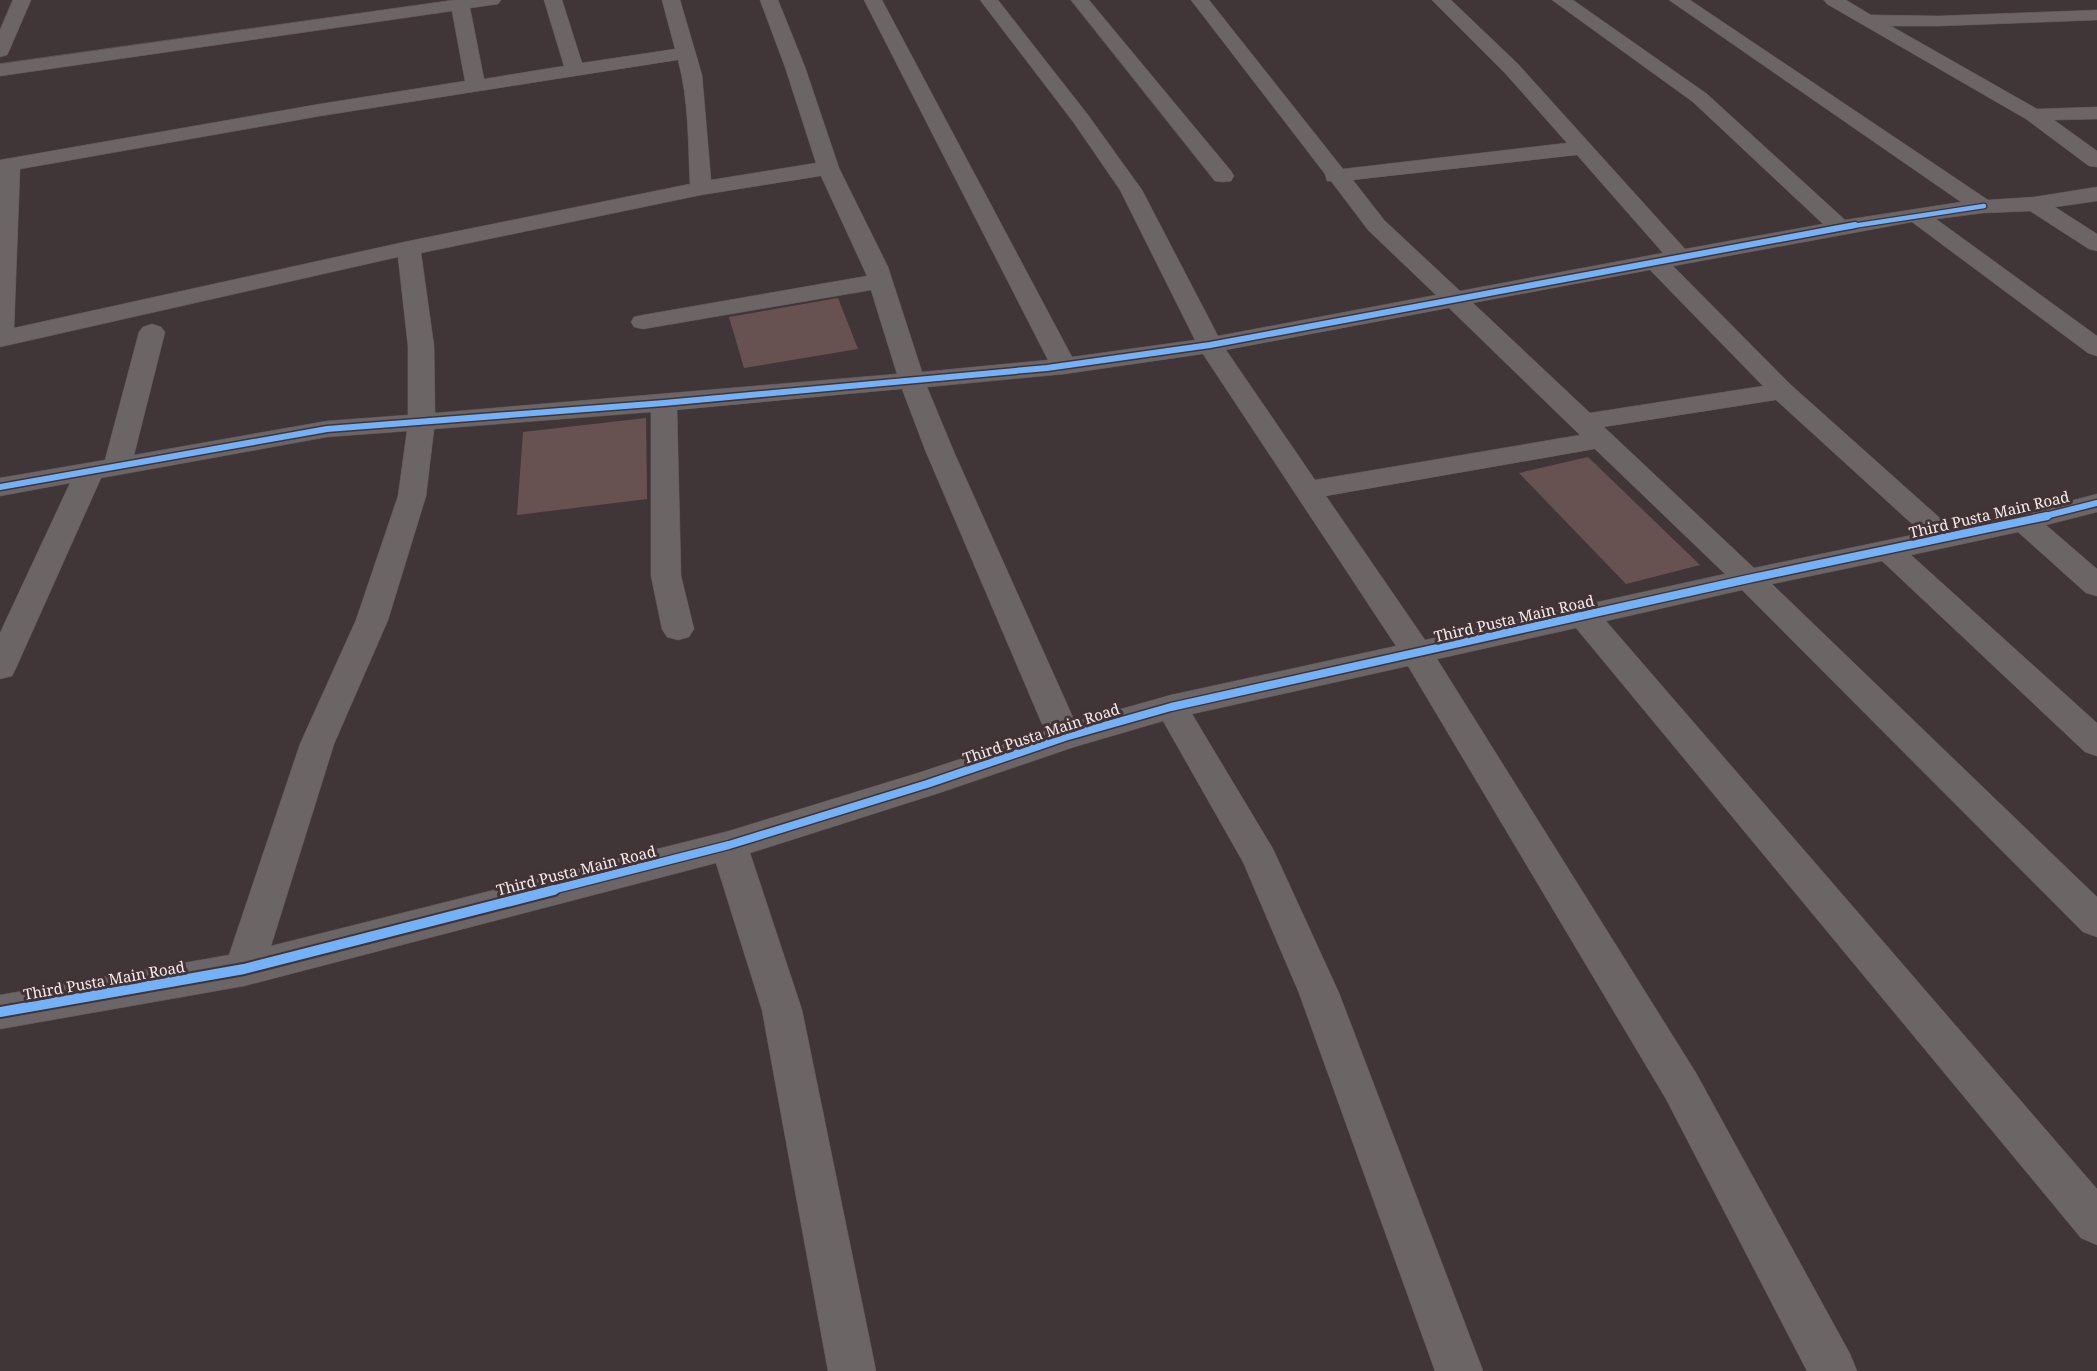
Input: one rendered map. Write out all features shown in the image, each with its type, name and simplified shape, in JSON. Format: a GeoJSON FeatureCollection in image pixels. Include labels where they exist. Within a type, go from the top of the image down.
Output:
{"type":"FeatureCollection","features":[{"type":"Feature","properties":{"kind":"street"},"geometry":{"type":"LineString","coordinates":[[0,51],[22,0]]}},
{"type":"Feature","properties":{"kind":"street"},"geometry":{"type":"LineString","coordinates":[[339,0],[342,21]]}},
{"type":"Feature","properties":{"kind":"street"},"geometry":{"type":"LineString","coordinates":[[0,70],[492,0]]}},
{"type":"Feature","properties":{"kind":"street"},"geometry":{"type":"LineString","coordinates":[[553,0],[575,71]]}},
{"type":"Feature","properties":{"kind":"street"},"geometry":{"type":"LineString","coordinates":[[671,0],[692,75],[701,188]]}},
{"type":"Feature","properties":{"kind":"street"},"geometry":{"type":"LineString","coordinates":[[769,0],[795,67],[828,168],[881,281],[912,381],[940,452],[1065,737]]}},
{"type":"Feature","properties":{"kind":"street"},"geometry":{"type":"LineString","coordinates":[[873,0],[1064,366]]}},
{"type":"Feature","properties":{"kind":"street"},"geometry":{"type":"LineString","coordinates":[[989,0],[1081,119],[1131,190],[1210,345],[1417,653],[1681,1086],[1833,1371]]}},
{"type":"Feature","properties":{"kind":"street"},"geometry":{"type":"LineString","coordinates":[[1080,0],[1223,176]]}},
{"type":"Feature","properties":{"kind":"street"},"geometry":{"type":"LineString","coordinates":[[1200,0],[1335,176],[1376,225],[1748,579],[2097,921]]}},
{"type":"Feature","properties":{"kind":"street"},"geometry":{"type":"LineString","coordinates":[[1441,0],[1512,68],[1582,148],[1668,260],[1782,391],[1945,538]]}},
{"type":"Feature","properties":{"kind":"street"},"geometry":{"type":"LineString","coordinates":[[1561,0],[1700,98],[1840,228]]}},
{"type":"Feature","properties":{"kind":"street"},"geometry":{"type":"LineString","coordinates":[[1678,0],[1984,206]]}},
{"type":"Feature","properties":{"kind":"street"},"geometry":{"type":"LineString","coordinates":[[1833,0],[2033,115],[2097,161]]}},
{"type":"Feature","properties":{"kind":"street"},"geometry":{"type":"LineString","coordinates":[[460,4],[476,86]]}},
{"type":"Feature","properties":{"kind":"street"},"geometry":{"type":"LineString","coordinates":[[1868,20],[1939,21],[2097,15]]}},
{"type":"Feature","properties":{"kind":"street"},"geometry":{"type":"LineString","coordinates":[[686,53],[5,165],[1,339],[409,248],[701,188],[828,168]]}},
{"type":"Feature","properties":{"kind":"street"},"geometry":{"type":"LineString","coordinates":[[2033,115],[2097,113]]}},
{"type":"Feature","properties":{"kind":"street"},"geometry":{"type":"LineString","coordinates":[[1335,176],[1582,148]]}},
{"type":"Feature","properties":{"kind":"street"},"geometry":{"type":"LineString","coordinates":[[0,487],[327,429],[664,403],[1064,366],[1210,345],[1916,215],[1984,206],[2034,204],[2097,194]]}},
{"type":"Feature","properties":{"kind":"street"},"geometry":{"type":"LineString","coordinates":[[2034,204],[2097,244]]}},
{"type":"Feature","properties":{"kind":"street"},"geometry":{"type":"LineString","coordinates":[[1916,215],[2097,348]]}},
{"type":"Feature","properties":{"kind":"street"},"geometry":{"type":"LineString","coordinates":[[244,969],[317,744],[372,620],[412,496],[422,420],[420,346],[409,248]]}},
{"type":"Feature","properties":{"kind":"street"},"geometry":{"type":"LineString","coordinates":[[643,322],[881,281]]}},
{"type":"Feature","properties":{"kind":"street"},"geometry":{"type":"LineString","coordinates":[[0,668],[103,469],[152,332]]}},
{"type":"Feature","properties":{"kind":"street"},"geometry":{"type":"LineString","coordinates":[[1308,490],[1782,391]]}},
{"type":"Feature","properties":{"kind":"street"},"geometry":{"type":"LineString","coordinates":[[664,403],[666,576],[678,629]]}},
{"type":"Feature","properties":{"kind":"street","name":"Third Pusta Main Road"},"geometry":{"type":"LineString","coordinates":[[1,1013],[244,969],[729,845],[927,784],[1065,737],[1172,707],[1748,579],[2024,522],[2097,503]]}},
{"type":"Feature","properties":{"kind":"street"},"geometry":{"type":"LineString","coordinates":[[2024,522],[2097,586]]}},
{"type":"Feature","properties":{"kind":"street"},"geometry":{"type":"LineString","coordinates":[[1888,550],[2097,743]]}},
{"type":"Feature","properties":{"kind":"street"},"geometry":{"type":"LineString","coordinates":[[1584,616],[2097,1223]]}},
{"type":"Feature","properties":{"kind":"street"},"geometry":{"type":"LineString","coordinates":[[1172,707],[1260,859],[1319,993],[1459,1371]]}},
{"type":"Feature","properties":{"kind":"street"},"geometry":{"type":"LineString","coordinates":[[729,845],[782,1010],[830,1245],[852,1371]]}},
{"type":"Feature","properties":{"kind":"building"},"geometry":{"type":"Polygon","coordinates":[[[838,298],[858,349],[744,368],[729,317],[838,298]]]}},
{"type":"Feature","properties":{"kind":"building"},"geometry":{"type":"Polygon","coordinates":[[[646,418],[647,499],[517,515],[523,432],[646,418]]]}},
{"type":"Feature","properties":{"kind":"building"},"geometry":{"type":"Polygon","coordinates":[[[1588,457],[1700,565],[1626,584],[1519,473],[1588,457]]]}},
{"type":"Feature","properties":{"kind":"cycle path"},"geometry":{"type":"LineString","coordinates":[[0,487],[327,429],[664,403],[1047,368],[1210,345],[1804,234],[1984,206]]}},
{"type":"Feature","properties":{"kind":"cycle path"},"geometry":{"type":"LineString","coordinates":[[0,1012],[244,969],[729,845],[927,784],[1065,737],[1171,707],[1748,579],[2024,522],[2097,503]]}}]}
